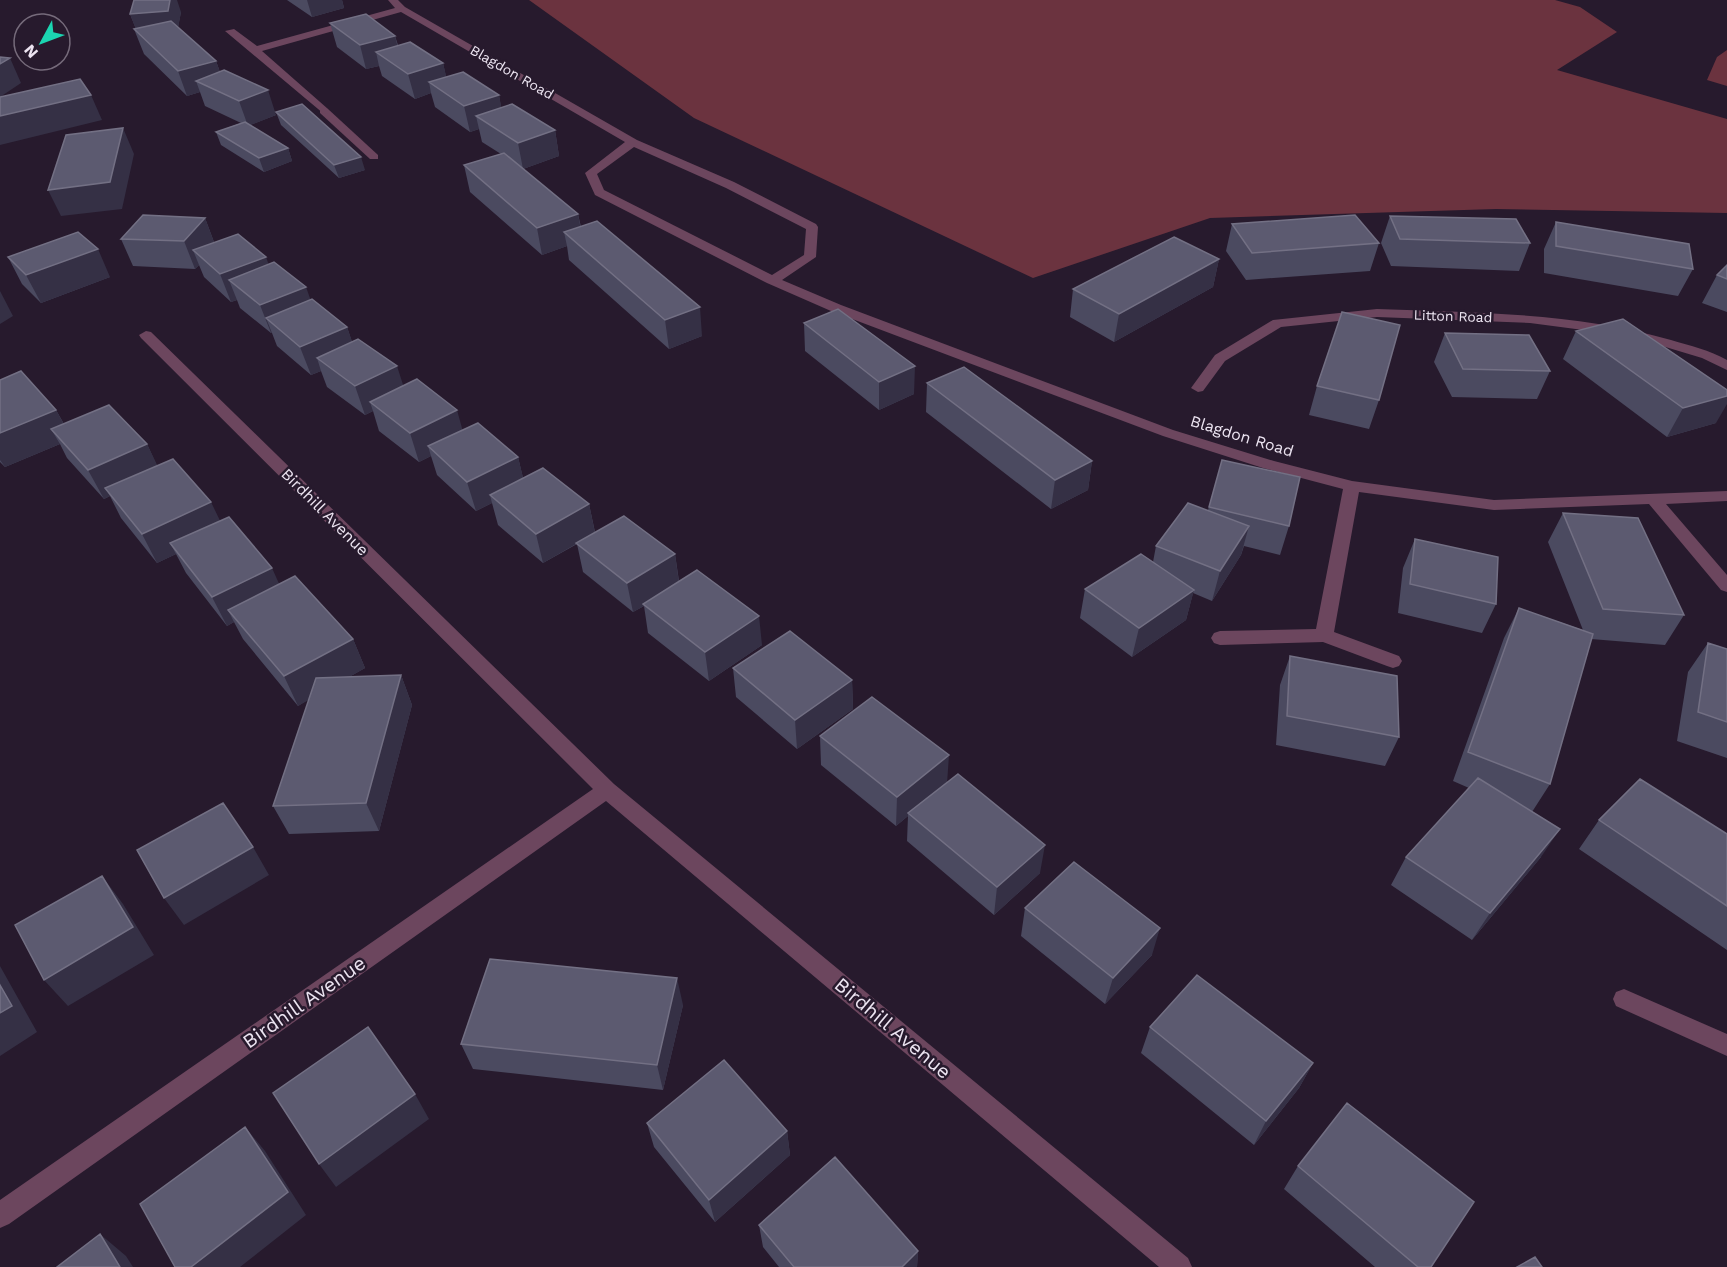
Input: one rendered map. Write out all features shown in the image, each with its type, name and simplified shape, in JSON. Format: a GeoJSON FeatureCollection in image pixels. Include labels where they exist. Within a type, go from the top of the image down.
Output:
{"type":"FeatureCollection","features":[{"type":"Feature","properties":{"kind":"street"},"geometry":{"type":"LineString","coordinates":[[255,50],[398,4]]}},
{"type":"Feature","properties":{"kind":"street","name":"Blagdon Road"},"geometry":{"type":"LineString","coordinates":[[398,4],[633,142],[729,185],[812,227],[810,257],[772,280]]}},
{"type":"Feature","properties":{"kind":"street"},"geometry":{"type":"LineString","coordinates":[[230,31],[255,50],[374,157]]}},
{"type":"Feature","properties":{"kind":"street","name":"Blagdon Road"},"geometry":{"type":"LineString","coordinates":[[633,142],[591,173],[599,192],[772,280],[836,308],[1168,433],[1269,465],[1352,486],[1494,505],[1727,496]]}},
{"type":"Feature","properties":{"kind":"street","name":"Litton Road"},"geometry":{"type":"LineString","coordinates":[[1197,388],[1220,358],[1278,323],[1377,313],[1530,319],[1630,332],[1707,355],[1727,366]]}},
{"type":"Feature","properties":{"kind":"street","name":"Birdhill Avenue"},"geometry":{"type":"LineString","coordinates":[[146,335],[607,790],[1179,1267]]}},
{"type":"Feature","properties":{"kind":"street"},"geometry":{"type":"LineString","coordinates":[[1324,636],[1352,486]]}},
{"type":"Feature","properties":{"kind":"street"},"geometry":{"type":"LineString","coordinates":[[1654,500],[1727,586]]}},
{"type":"Feature","properties":{"kind":"street"},"geometry":{"type":"LineString","coordinates":[[1220,638],[1324,636],[1393,661]]}},
{"type":"Feature","properties":{"kind":"street","name":"Birdhill Avenue"},"geometry":{"type":"LineString","coordinates":[[0,1215],[607,790]]}},
{"type":"Feature","properties":{"kind":"street"},"geometry":{"type":"LineString","coordinates":[[1624,999],[1727,1045]]}},
{"type":"Feature","properties":{"kind":"shaded area"},"geometry":{"type":"Polygon","coordinates":[[[529,0],[1555,0],[1580,7],[1617,32],[1557,70],[1727,119],[1727,213],[1496,209],[1210,218],[1033,278],[694,118],[529,0]]]}},
{"type":"Feature","properties":{"kind":"shaded area"},"geometry":{"type":"Polygon","coordinates":[[[1727,50],[1727,86],[1707,80],[1717,57],[1727,50]]]}},
{"type":"Feature","properties":{"kind":"building"},"geometry":{"type":"Polygon","coordinates":[[[134,0],[170,0],[168,11],[130,14],[134,0]]]}},
{"type":"Feature","properties":{"kind":"building"},"geometry":{"type":"Polygon","coordinates":[[[366,14],[395,36],[360,45],[330,23],[366,14]]]}},
{"type":"Feature","properties":{"kind":"building"},"geometry":{"type":"Polygon","coordinates":[[[171,21],[216,61],[178,71],[134,29],[171,21]]]}},
{"type":"Feature","properties":{"kind":"building"},"geometry":{"type":"Polygon","coordinates":[[[410,42],[443,63],[408,74],[376,52],[410,42]]]}},
{"type":"Feature","properties":{"kind":"building"},"geometry":{"type":"Polygon","coordinates":[[[0,57],[10,58],[0,64],[0,57]]]}},
{"type":"Feature","properties":{"kind":"building"},"geometry":{"type":"Polygon","coordinates":[[[224,70],[268,90],[239,101],[196,81],[224,70]]]}},
{"type":"Feature","properties":{"kind":"building"},"geometry":{"type":"Polygon","coordinates":[[[463,72],[499,95],[464,106],[429,82],[463,72]]]}},
{"type":"Feature","properties":{"kind":"building"},"geometry":{"type":"Polygon","coordinates":[[[80,79],[91,95],[0,116],[0,97],[80,79]]]}},
{"type":"Feature","properties":{"kind":"building"},"geometry":{"type":"Polygon","coordinates":[[[302,104],[361,157],[334,165],[276,112],[302,104]]]}},
{"type":"Feature","properties":{"kind":"building"},"geometry":{"type":"Polygon","coordinates":[[[512,104],[555,130],[518,143],[476,116],[512,104]]]}},
{"type":"Feature","properties":{"kind":"building"},"geometry":{"type":"Polygon","coordinates":[[[245,122],[288,148],[259,158],[216,132],[245,122]]]}},
{"type":"Feature","properties":{"kind":"building"},"geometry":{"type":"Polygon","coordinates":[[[123,128],[110,182],[48,190],[66,135],[123,128]]]}},
{"type":"Feature","properties":{"kind":"building"},"geometry":{"type":"Polygon","coordinates":[[[504,153],[578,214],[537,228],[464,165],[504,153]]]}},
{"type":"Feature","properties":{"kind":"building"},"geometry":{"type":"Polygon","coordinates":[[[143,215],[205,218],[184,241],[121,239],[143,215]]]}},
{"type":"Feature","properties":{"kind":"building"},"geometry":{"type":"Polygon","coordinates":[[[1355,215],[1379,243],[1252,253],[1232,224],[1355,215]]]}},
{"type":"Feature","properties":{"kind":"building"},"geometry":{"type":"Polygon","coordinates":[[[1390,216],[1516,219],[1530,243],[1400,239],[1390,216]]]}},
{"type":"Feature","properties":{"kind":"building"},"geometry":{"type":"Polygon","coordinates":[[[597,221],[700,307],[665,320],[564,232],[597,221]]]}},
{"type":"Feature","properties":{"kind":"building"},"geometry":{"type":"Polygon","coordinates":[[[1556,222],[1689,244],[1693,269],[1556,246],[1556,222]]]}},
{"type":"Feature","properties":{"kind":"building"},"geometry":{"type":"Polygon","coordinates":[[[78,232],[98,249],[26,275],[8,257],[78,232]]]}},
{"type":"Feature","properties":{"kind":"building"},"geometry":{"type":"Polygon","coordinates":[[[238,234],[266,257],[220,274],[193,250],[238,234]]]}},
{"type":"Feature","properties":{"kind":"building"},"geometry":{"type":"Polygon","coordinates":[[[1174,237],[1219,259],[1119,314],[1073,289],[1174,237]]]}},
{"type":"Feature","properties":{"kind":"building"},"geometry":{"type":"Polygon","coordinates":[[[274,262],[306,287],[260,305],[229,280],[274,262]]]}},
{"type":"Feature","properties":{"kind":"building"},"geometry":{"type":"Polygon","coordinates":[[[1727,265],[1727,279],[1717,275],[1727,265]]]}},
{"type":"Feature","properties":{"kind":"building"},"geometry":{"type":"Polygon","coordinates":[[[312,299],[347,327],[300,347],[266,318],[312,299]]]}},
{"type":"Feature","properties":{"kind":"building"},"geometry":{"type":"Polygon","coordinates":[[[838,309],[915,366],[879,382],[804,323],[838,309]]]}},
{"type":"Feature","properties":{"kind":"building"},"geometry":{"type":"Polygon","coordinates":[[[1342,312],[1400,325],[1379,400],[1317,386],[1342,312]]]}},
{"type":"Feature","properties":{"kind":"building"},"geometry":{"type":"Polygon","coordinates":[[[1623,319],[1727,390],[1727,396],[1683,408],[1576,331],[1623,319]]]}},
{"type":"Feature","properties":{"kind":"building"},"geometry":{"type":"Polygon","coordinates":[[[1445,333],[1529,335],[1550,371],[1463,369],[1445,333]]]}},
{"type":"Feature","properties":{"kind":"building"},"geometry":{"type":"Polygon","coordinates":[[[358,339],[397,366],[355,386],[317,358],[358,339]]]}},
{"type":"Feature","properties":{"kind":"building"},"geometry":{"type":"Polygon","coordinates":[[[964,367],[1092,461],[1055,480],[927,383],[964,367]]]}},
{"type":"Feature","properties":{"kind":"building"},"geometry":{"type":"Polygon","coordinates":[[[21,371],[56,410],[0,433],[0,380],[21,371]]]}},
{"type":"Feature","properties":{"kind":"building"},"geometry":{"type":"Polygon","coordinates":[[[417,379],[457,410],[410,433],[370,402],[417,379]]]}},
{"type":"Feature","properties":{"kind":"building"},"geometry":{"type":"Polygon","coordinates":[[[109,405],[147,444],[88,470],[51,429],[109,405]]]}},
{"type":"Feature","properties":{"kind":"building"},"geometry":{"type":"Polygon","coordinates":[[[478,423],[518,457],[467,482],[428,446],[478,423]]]}},
{"type":"Feature","properties":{"kind":"building"},"geometry":{"type":"Polygon","coordinates":[[[173,459],[211,502],[142,534],[105,488],[173,459]]]}},
{"type":"Feature","properties":{"kind":"building"},"geometry":{"type":"Polygon","coordinates":[[[1222,460],[1300,477],[1289,526],[1209,507],[1222,460]]]}},
{"type":"Feature","properties":{"kind":"building"},"geometry":{"type":"Polygon","coordinates":[[[543,468],[589,504],[536,534],[490,495],[543,468]]]}},
{"type":"Feature","properties":{"kind":"building"},"geometry":{"type":"Polygon","coordinates":[[[1188,503],[1249,526],[1220,571],[1156,546],[1188,503]]]}},
{"type":"Feature","properties":{"kind":"building"},"geometry":{"type":"Polygon","coordinates":[[[1563,513],[1638,518],[1684,615],[1603,609],[1563,513]]]}},
{"type":"Feature","properties":{"kind":"building"},"geometry":{"type":"Polygon","coordinates":[[[624,516],[675,554],[627,583],[576,543],[624,516]]]}},
{"type":"Feature","properties":{"kind":"building"},"geometry":{"type":"Polygon","coordinates":[[[229,517],[272,568],[212,597],[170,543],[229,517]]]}},
{"type":"Feature","properties":{"kind":"building"},"geometry":{"type":"Polygon","coordinates":[[[1415,539],[1498,557],[1496,604],[1410,584],[1415,539]]]}},
{"type":"Feature","properties":{"kind":"building"},"geometry":{"type":"Polygon","coordinates":[[[1141,554],[1194,590],[1139,628],[1085,589],[1141,554]]]}},
{"type":"Feature","properties":{"kind":"building"},"geometry":{"type":"Polygon","coordinates":[[[697,570],[759,616],[705,652],[643,604],[697,570]]]}},
{"type":"Feature","properties":{"kind":"building"},"geometry":{"type":"Polygon","coordinates":[[[295,576],[353,639],[284,676],[228,610],[295,576]]]}},
{"type":"Feature","properties":{"kind":"building"},"geometry":{"type":"Polygon","coordinates":[[[1519,608],[1593,634],[1550,784],[1468,752],[1519,608]]]}},
{"type":"Feature","properties":{"kind":"building"},"geometry":{"type":"Polygon","coordinates":[[[790,631],[852,680],[795,720],[733,668],[790,631]]]}},
{"type":"Feature","properties":{"kind":"building"},"geometry":{"type":"Polygon","coordinates":[[[1708,643],[1727,649],[1727,722],[1698,712],[1708,643]]]}},
{"type":"Feature","properties":{"kind":"building"},"geometry":{"type":"Polygon","coordinates":[[[1290,656],[1397,676],[1399,737],[1287,716],[1290,656]]]}},
{"type":"Feature","properties":{"kind":"building"},"geometry":{"type":"Polygon","coordinates":[[[401,675],[366,803],[273,806],[316,678],[401,675]]]}},
{"type":"Feature","properties":{"kind":"building"},"geometry":{"type":"Polygon","coordinates":[[[872,697],[949,755],[897,797],[820,736],[872,697]]]}},
{"type":"Feature","properties":{"kind":"building"},"geometry":{"type":"Polygon","coordinates":[[[958,774],[1045,845],[997,887],[908,813],[958,774]]]}},
{"type":"Feature","properties":{"kind":"building"},"geometry":{"type":"Polygon","coordinates":[[[1478,778],[1560,829],[1490,913],[1406,857],[1478,778]]]}},
{"type":"Feature","properties":{"kind":"building"},"geometry":{"type":"Polygon","coordinates":[[[1640,779],[1727,834],[1727,906],[1599,820],[1640,779]]]}},
{"type":"Feature","properties":{"kind":"building"},"geometry":{"type":"Polygon","coordinates":[[[223,803],[253,847],[164,898],[137,850],[223,803]]]}},
{"type":"Feature","properties":{"kind":"building"},"geometry":{"type":"Polygon","coordinates":[[[1074,862],[1160,928],[1113,978],[1025,908],[1074,862]]]}},
{"type":"Feature","properties":{"kind":"building"},"geometry":{"type":"Polygon","coordinates":[[[102,876],[133,927],[44,980],[15,925],[102,876]]]}},
{"type":"Feature","properties":{"kind":"building"},"geometry":{"type":"Polygon","coordinates":[[[490,959],[677,978],[657,1065],[461,1044],[490,959]]]}},
{"type":"Feature","properties":{"kind":"building"},"geometry":{"type":"Polygon","coordinates":[[[1197,975],[1313,1063],[1266,1121],[1150,1027],[1197,975]]]}},
{"type":"Feature","properties":{"kind":"building"},"geometry":{"type":"Polygon","coordinates":[[[0,985],[12,1006],[0,1013],[0,985]]]}},
{"type":"Feature","properties":{"kind":"building"},"geometry":{"type":"Polygon","coordinates":[[[368,1027],[415,1094],[319,1164],[273,1093],[368,1027]]]}},
{"type":"Feature","properties":{"kind":"building"},"geometry":{"type":"Polygon","coordinates":[[[724,1060],[787,1131],[709,1200],[647,1123],[724,1060]]]}},
{"type":"Feature","properties":{"kind":"building"},"geometry":{"type":"Polygon","coordinates":[[[1347,1103],[1474,1202],[1431,1267],[1418,1267],[1298,1166],[1347,1103]]]}},
{"type":"Feature","properties":{"kind":"building"},"geometry":{"type":"Polygon","coordinates":[[[245,1127],[288,1192],[191,1267],[175,1267],[140,1204],[245,1127]]]}},
{"type":"Feature","properties":{"kind":"building"},"geometry":{"type":"Polygon","coordinates":[[[835,1157],[918,1251],[902,1267],[794,1267],[759,1225],[835,1157]]]}},
{"type":"Feature","properties":{"kind":"building"},"geometry":{"type":"Polygon","coordinates":[[[100,1234],[120,1267],[57,1267],[100,1234]]]}},
{"type":"Feature","properties":{"kind":"building"},"geometry":{"type":"Polygon","coordinates":[[[1535,1257],[1542,1267],[1517,1267],[1535,1257]]]}}]}
